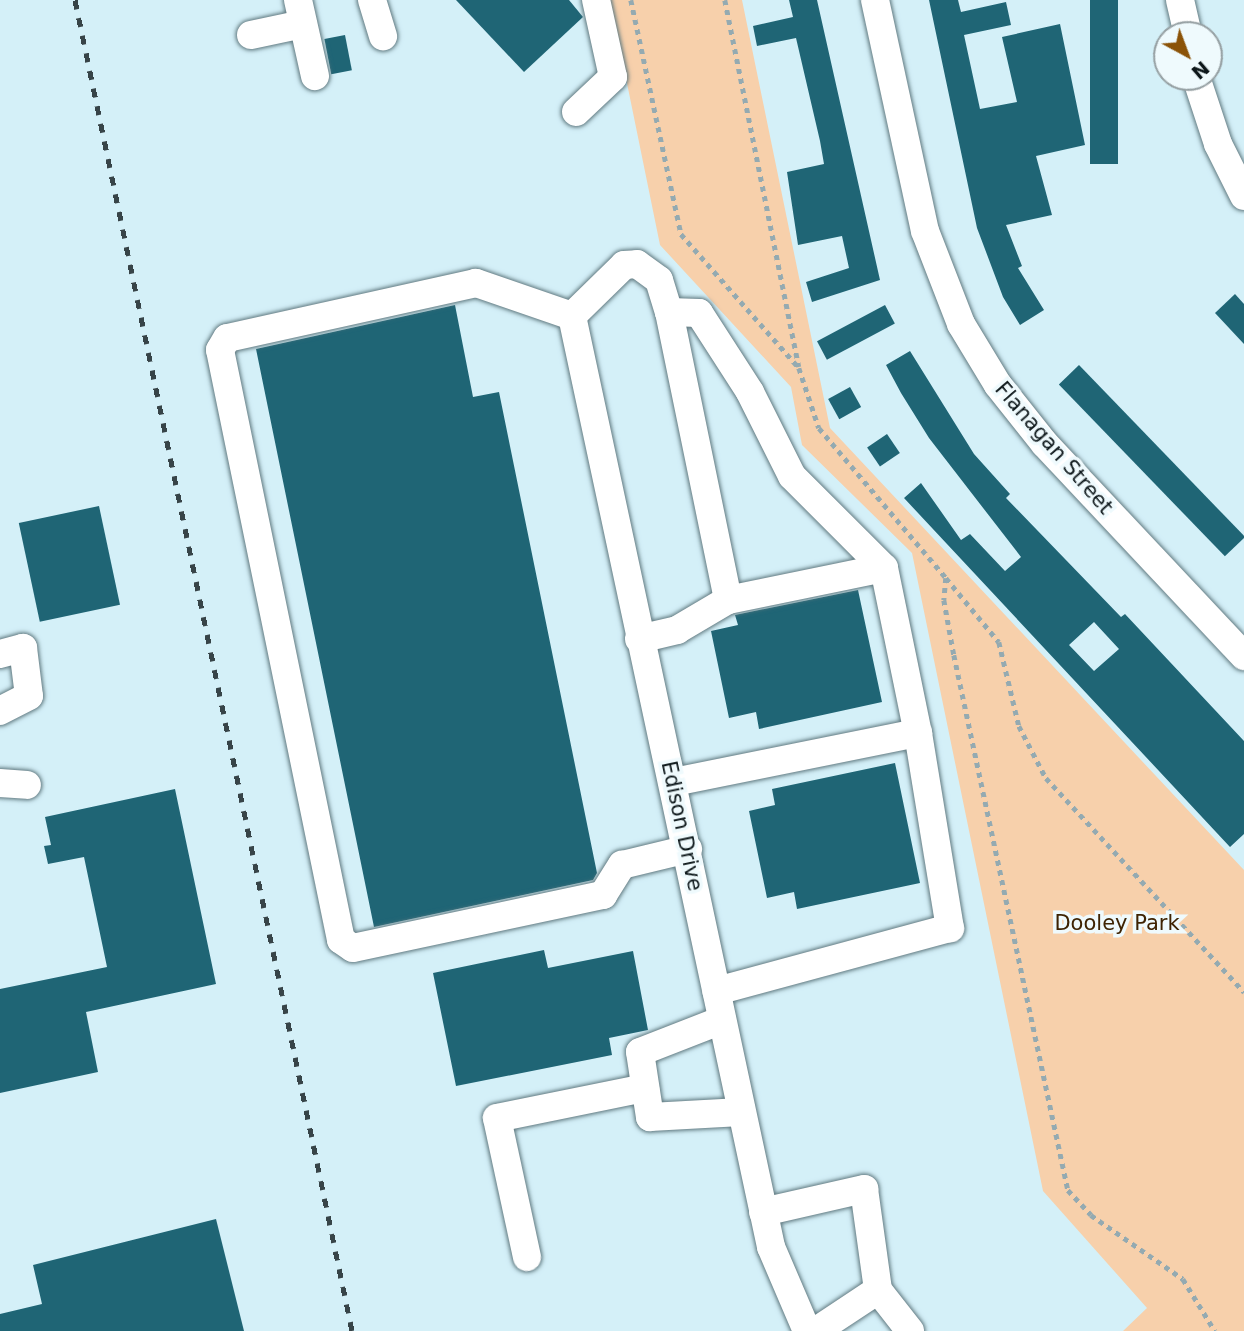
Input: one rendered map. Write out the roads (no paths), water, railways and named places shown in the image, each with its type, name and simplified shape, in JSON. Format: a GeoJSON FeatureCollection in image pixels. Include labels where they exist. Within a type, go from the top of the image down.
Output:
{"type":"FeatureCollection","features":[{"type":"Feature","properties":{"kind":"street"},"geometry":{"type":"LineString","coordinates":[[372,0],[383,36]]}},
{"type":"Feature","properties":{"kind":"street"},"geometry":{"type":"LineString","coordinates":[[576,113],[613,77],[596,0]]}},
{"type":"Feature","properties":{"kind":"street","name":"Flanagan Street"},"geometry":{"type":"LineString","coordinates":[[876,0],[926,231],[961,324],[998,385],[1045,444],[1244,656]]}},
{"type":"Feature","properties":{"kind":"street"},"geometry":{"type":"LineString","coordinates":[[1181,0],[1185,21]]}},
{"type":"Feature","properties":{"kind":"street"},"geometry":{"type":"LineString","coordinates":[[251,35],[301,12],[315,76]]}},
{"type":"Feature","properties":{"kind":"street"},"geometry":{"type":"LineString","coordinates":[[1201,91],[1218,144],[1244,196]]}},
{"type":"Feature","properties":{"kind":"street"},"geometry":{"type":"LineString","coordinates":[[688,849],[622,865],[603,895],[353,948],[341,940],[220,350],[227,338],[476,283],[572,316],[624,265],[636,264],[659,280],[669,312],[728,600]]}},
{"type":"Feature","properties":{"kind":"street"},"geometry":{"type":"LineString","coordinates":[[669,312],[699,313],[750,392],[792,476],[884,568],[918,733],[950,928],[716,991]]}},
{"type":"Feature","properties":{"kind":"street","name":"Edison Drive"},"geometry":{"type":"LineString","coordinates":[[572,316],[639,639],[674,782],[764,1212],[789,1297],[807,1331]]}},
{"type":"Feature","properties":{"kind":"street"},"geometry":{"type":"LineString","coordinates":[[639,639],[677,630],[728,600],[884,568]]}},
{"type":"Feature","properties":{"kind":"street"},"geometry":{"type":"LineString","coordinates":[[0,654],[23,648],[29,695],[0,710]]}},
{"type":"Feature","properties":{"kind":"street"},"geometry":{"type":"LineString","coordinates":[[674,782],[918,733]]}},
{"type":"Feature","properties":{"kind":"street"},"geometry":{"type":"LineString","coordinates":[[722,1020],[640,1052],[650,1117],[741,1112]]}},
{"type":"Feature","properties":{"kind":"street"},"geometry":{"type":"LineString","coordinates":[[527,1257],[498,1118],[645,1088]]}},
{"type":"Feature","properties":{"kind":"street"},"geometry":{"type":"LineString","coordinates":[[764,1212],[864,1189],[878,1290],[910,1331]]}},
{"type":"Feature","properties":{"kind":"street"},"geometry":{"type":"LineString","coordinates":[[816,1331],[878,1290]]}},
{"type":"Feature","properties":{"kind":"railway"},"geometry":{"type":"LineString","coordinates":[[75,0],[352,1331]]}},
{"type":"Feature","properties":{"kind":"park label","name":"Dooley Park"},"geometry":{"type":"Point","coordinates":[1117,923]}}]}
